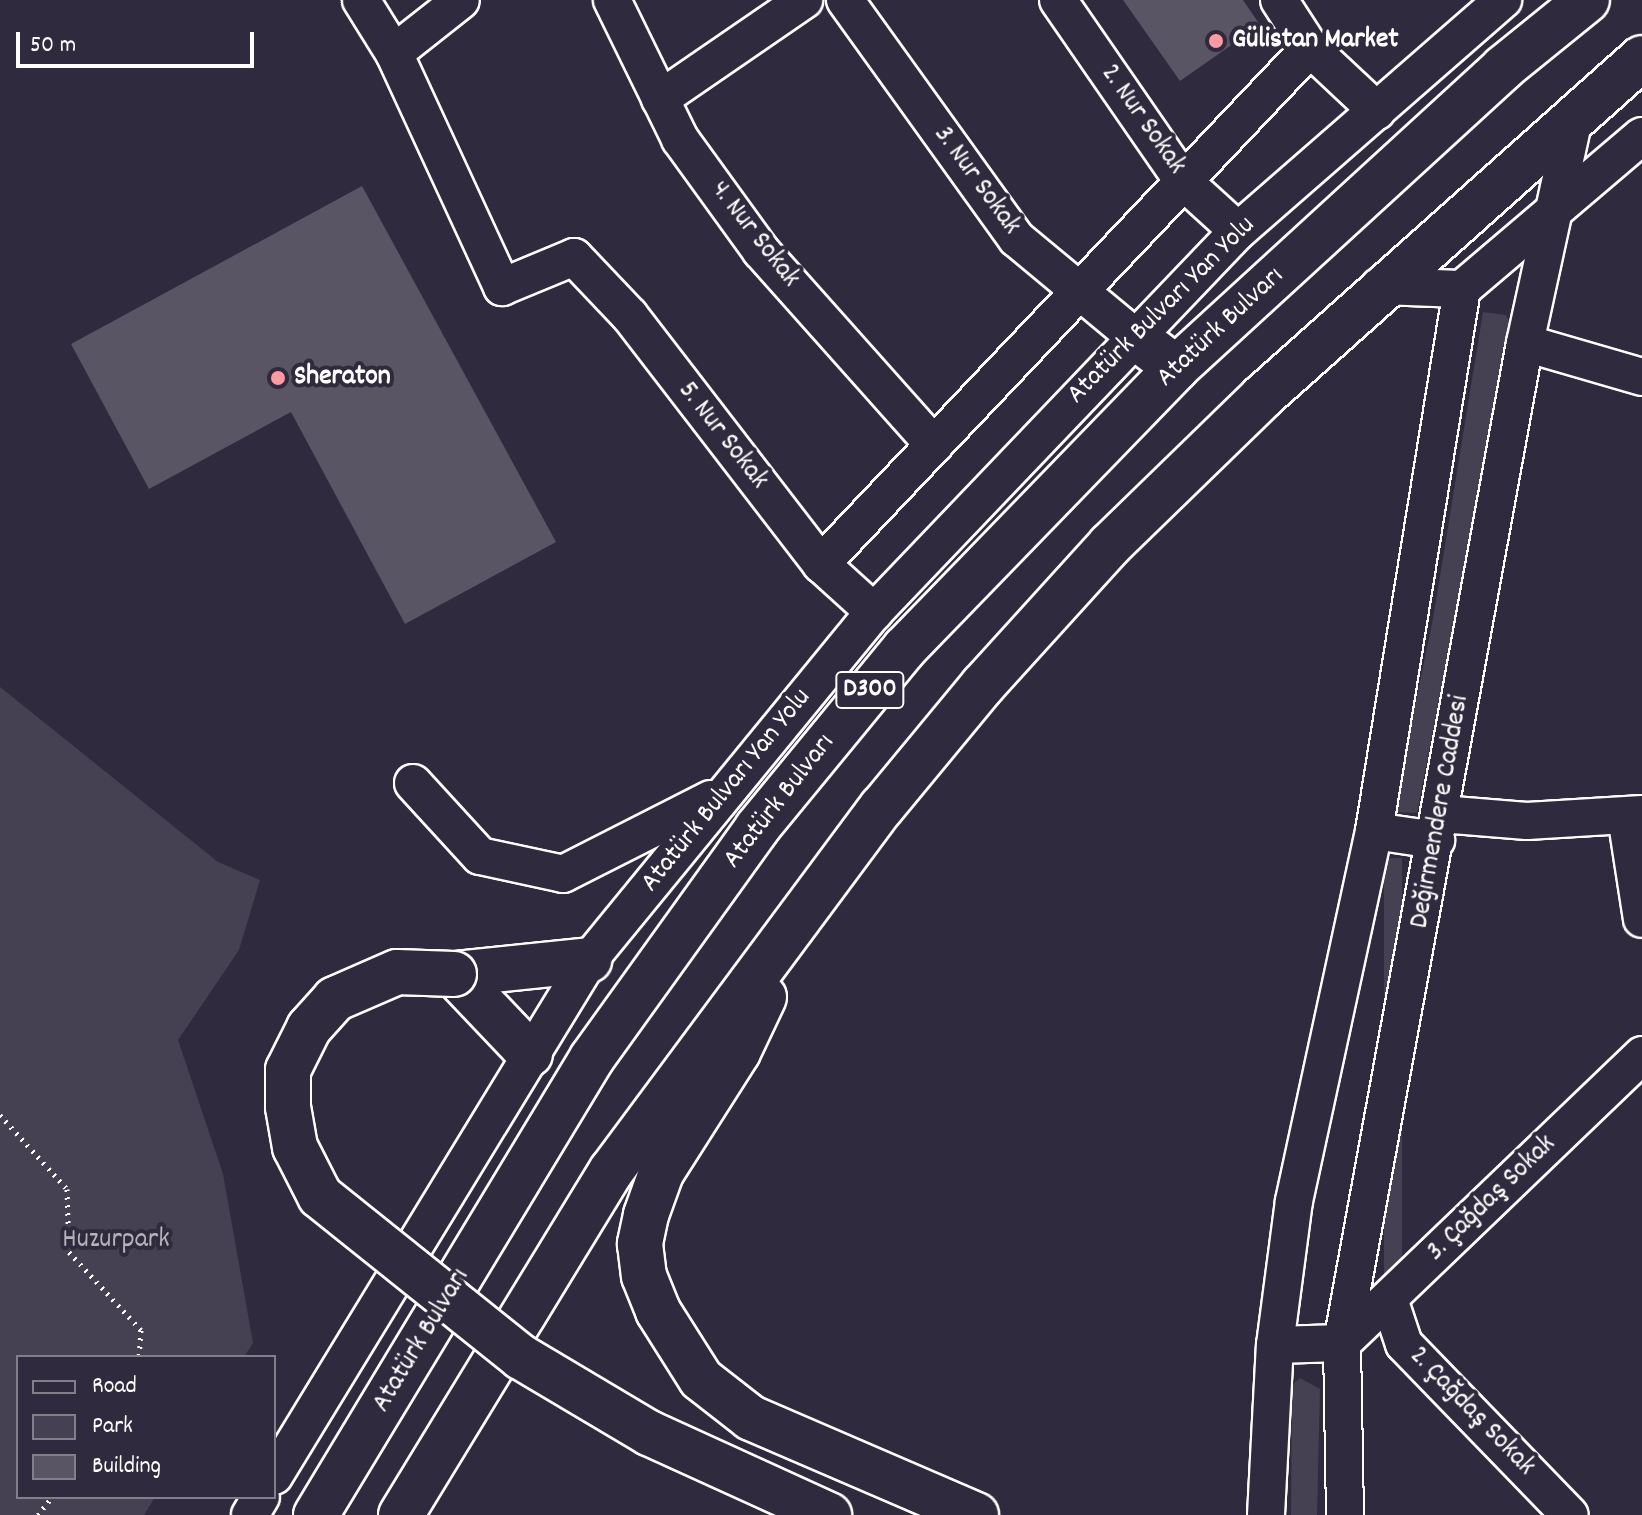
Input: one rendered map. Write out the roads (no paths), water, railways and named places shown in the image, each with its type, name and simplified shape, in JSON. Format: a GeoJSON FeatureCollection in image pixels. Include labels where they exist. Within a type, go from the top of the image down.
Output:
{"type":"FeatureCollection","features":[{"type":"Feature","properties":{"kind":"main road","name":"Atatürk Bulvarı"},"geometry":{"type":"LineString","coordinates":[[316,1515],[592,1058],[757,828],[905,648],[1176,368],[1503,68],[1587,0]]}},
{"type":"Feature","properties":{"kind":"main road"},"geometry":{"type":"LineString","coordinates":[[401,1515],[612,1170],[780,943],[973,697],[1110,545],[1380,286],[1575,113],[1642,58]]}},
{"type":"Feature","properties":{"kind":"main road"},"geometry":{"type":"LineString","coordinates":[[1134,336],[1176,368]]}},
{"type":"Feature","properties":{"kind":"main road"},"geometry":{"type":"LineString","coordinates":[[780,943],[763,1001],[738,1052],[661,1173],[640,1244],[644,1276],[678,1349],[725,1400],[783,1437],[976,1515]]}},
{"type":"Feature","properties":{"kind":"main road"},"geometry":{"type":"LineString","coordinates":[[589,960],[454,974],[397,972],[335,999],[309,1028],[288,1070],[288,1107],[295,1147],[320,1196],[382,1251],[532,1364],[649,1433],[829,1515]]}},
{"type":"Feature","properties":{"kind":"main road"},"geometry":{"type":"LineString","coordinates":[[454,974],[530,1054]]}},
{"type":"Feature","properties":{"kind":"street"},"geometry":{"type":"LineString","coordinates":[[361,0],[394,53],[461,0]]}},
{"type":"Feature","properties":{"kind":"street","name":"4. Nur Sokak"},"geometry":{"type":"LineString","coordinates":[[612,0],[680,139],[761,251],[934,445]]}},
{"type":"Feature","properties":{"kind":"street"},"geometry":{"type":"LineString","coordinates":[[660,99],[804,0]]}},
{"type":"Feature","properties":{"kind":"street","name":"3. Nur Sokak"},"geometry":{"type":"LineString","coordinates":[[845,0],[1017,239],[1134,336]]}},
{"type":"Feature","properties":{"kind":"street","name":"2. Nur Sokak"},"geometry":{"type":"LineString","coordinates":[[1058,0],[1183,181],[1238,231]]}},
{"type":"Feature","properties":{"kind":"street"},"geometry":{"type":"LineString","coordinates":[[1279,0],[1310,48],[1377,111]]}},
{"type":"Feature","properties":{"kind":"street","name":"Atatürk Bulvarı Yan Yolu"},"geometry":{"type":"LineString","coordinates":[[276,1473],[589,960],[723,793],[874,612],[1134,336],[1238,231],[1377,111],[1484,6]]}},
{"type":"Feature","properties":{"kind":"street"},"geometry":{"type":"LineString","coordinates":[[821,564],[1310,48]]}},
{"type":"Feature","properties":{"kind":"street","name":"5. Nur Sokak"},"geometry":{"type":"LineString","coordinates":[[394,53],[502,287],[574,257],[630,316],[821,564],[874,612]]}},
{"type":"Feature","properties":{"kind":"street","name":"Değirmendere Caddesi"},"geometry":{"type":"LineString","coordinates":[[1345,1515],[1342,1343],[1525,343],[1575,113]]}},
{"type":"Feature","properties":{"kind":"street"},"geometry":{"type":"LineString","coordinates":[[1266,1515],[1275,1345],[1294,1201],[1374,831],[1462,289],[1642,136]]}},
{"type":"Feature","properties":{"kind":"street"},"geometry":{"type":"LineString","coordinates":[[1380,286],[1462,289]]}},
{"type":"Feature","properties":{"kind":"street"},"geometry":{"type":"LineString","coordinates":[[1525,343],[1642,377]]}},
{"type":"Feature","properties":{"kind":"street"},"geometry":{"type":"LineString","coordinates":[[413,783],[480,856],[563,874],[723,793]]}},
{"type":"Feature","properties":{"kind":"street"},"geometry":{"type":"LineString","coordinates":[[1374,831],[1634,815],[1642,919]]}},
{"type":"Feature","properties":{"kind":"street","name":"3. Çağdaş Sokak"},"geometry":{"type":"LineString","coordinates":[[1342,1343],[1642,1055]]}},
{"type":"Feature","properties":{"kind":"street","name":"2. Çağdaş Sokak"},"geometry":{"type":"LineString","coordinates":[[1389,1299],[1404,1344],[1570,1515]]}},
{"type":"Feature","properties":{"kind":"street"},"geometry":{"type":"LineString","coordinates":[[1275,1345],[1342,1343]]}},
{"type":"Feature","properties":{"kind":"place","name":"Gülistan Market"},"geometry":{"type":"Point","coordinates":[1216,41]}},
{"type":"Feature","properties":{"kind":"place","name":"Sheraton"},"geometry":{"type":"Point","coordinates":[278,378]}},
{"type":"Feature","properties":{"kind":"park label","name":"Huzurpark"},"geometry":{"type":"Point","coordinates":[116,1241]}}]}
